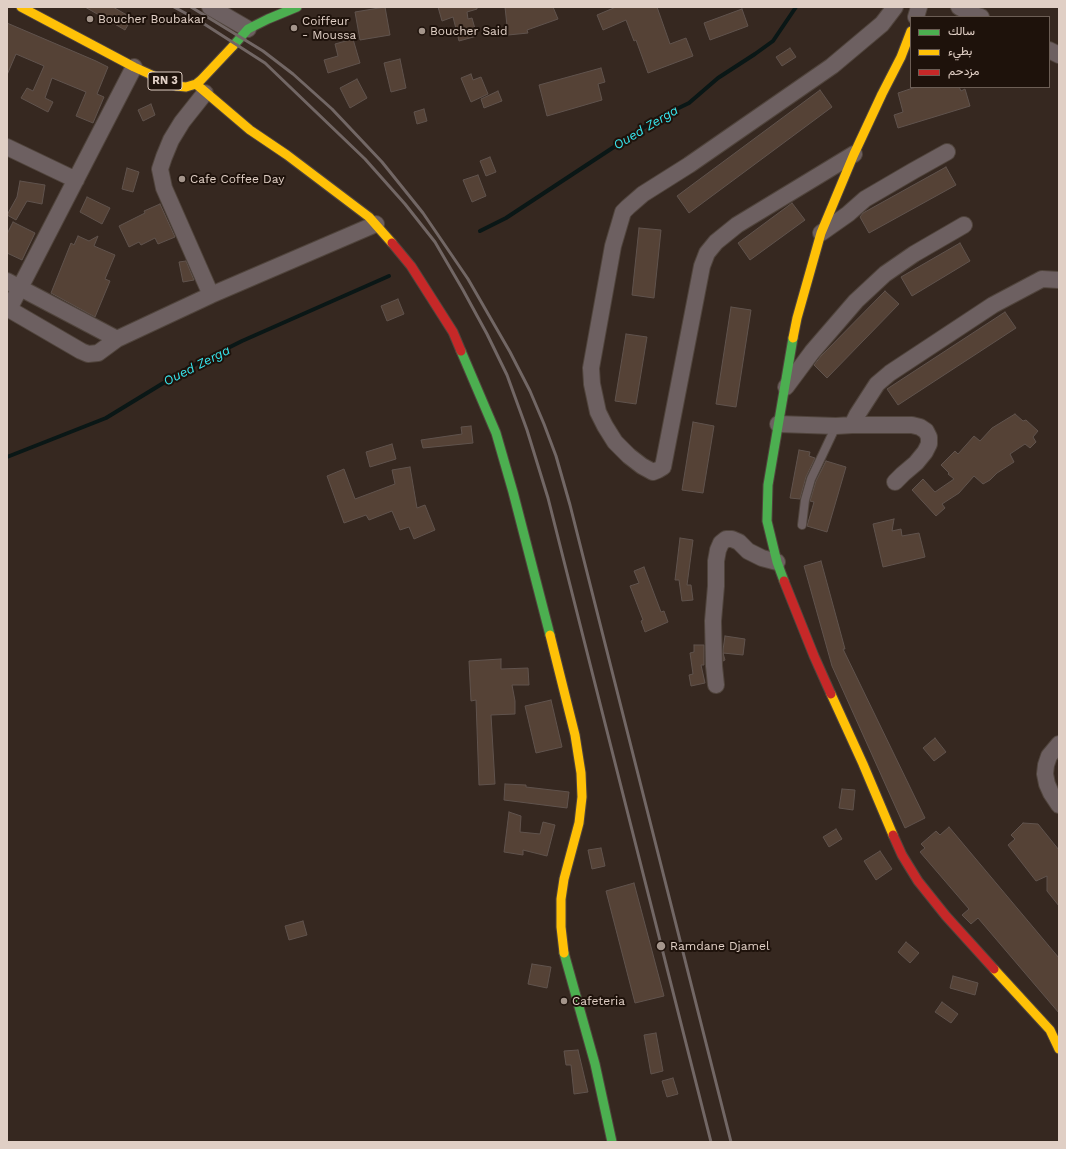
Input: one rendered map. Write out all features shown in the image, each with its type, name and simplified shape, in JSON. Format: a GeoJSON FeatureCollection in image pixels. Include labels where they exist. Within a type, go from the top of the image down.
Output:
{"type":"FeatureCollection","features":[{"type":"Feature","properties":{"kind":"main road","name":"RN 3"},"geometry":{"type":"LineString","coordinates":[[21,7],[134,67],[176,86],[200,88],[209,72],[248,29],[297,7]]}},
{"type":"Feature","properties":{"kind":"main road"},"geometry":{"type":"LineString","coordinates":[[910,34],[902,57],[882,94],[854,154],[821,233],[797,318],[768,485],[767,521],[776,562],[814,656],[902,855],[918,881],[946,916],[1055,1032],[1059,1049]]}},
{"type":"Feature","properties":{"kind":"main road"},"geometry":{"type":"LineString","coordinates":[[200,88],[250,130],[287,155],[369,217],[376,224],[411,266],[453,332],[496,433],[513,492],[575,735],[581,773],[582,797],[579,823],[564,879],[561,899],[563,951],[595,1064],[612,1142]]}},
{"type":"Feature","properties":{"kind":"street"},"geometry":{"type":"LineString","coordinates":[[210,7],[248,29]]}},
{"type":"Feature","properties":{"kind":"street"},"geometry":{"type":"LineString","coordinates":[[854,154],[737,226],[716,242],[707,253],[702,266],[662,467],[653,472],[642,466],[615,442],[605,426],[598,412],[592,384],[591,368],[615,236],[623,212],[643,194],[689,165],[832,66],[882,24],[895,7]]}},
{"type":"Feature","properties":{"kind":"street"},"geometry":{"type":"LineString","coordinates":[[959,7],[978,16]]}},
{"type":"Feature","properties":{"kind":"street"},"geometry":{"type":"LineString","coordinates":[[1050,50],[1059,55]]}},
{"type":"Feature","properties":{"kind":"street"},"geometry":{"type":"LineString","coordinates":[[134,67],[76,180],[14,284],[8,309],[81,351],[88,354],[98,353],[117,339],[211,295],[376,224]]}},
{"type":"Feature","properties":{"kind":"street"},"geometry":{"type":"LineString","coordinates":[[200,88],[171,140],[160,169],[164,188],[211,295]]}},
{"type":"Feature","properties":{"kind":"street"},"geometry":{"type":"LineString","coordinates":[[7,147],[76,180]]}},
{"type":"Feature","properties":{"kind":"street"},"geometry":{"type":"LineString","coordinates":[[821,233],[848,214],[865,199],[947,152]]}},
{"type":"Feature","properties":{"kind":"street"},"geometry":{"type":"LineString","coordinates":[[784,390],[812,352],[856,301],[886,274],[914,254],[964,225]]}},
{"type":"Feature","properties":{"kind":"street"},"geometry":{"type":"LineString","coordinates":[[844,426],[857,415],[877,384],[890,373],[993,305],[1042,279],[1059,280]]}},
{"type":"Feature","properties":{"kind":"street"},"geometry":{"type":"LineString","coordinates":[[14,284],[117,339]]}},
{"type":"Feature","properties":{"kind":"street"},"geometry":{"type":"LineString","coordinates":[[778,424],[844,426],[912,425],[920,427],[926,431],[929,437],[929,444],[916,463],[895,482]]}},
{"type":"Feature","properties":{"kind":"street"},"geometry":{"type":"LineString","coordinates":[[716,686],[713,621],[716,586],[716,561],[718,550],[726,539],[732,538],[739,542],[748,551],[762,558],[776,562]]}},
{"type":"Feature","properties":{"kind":"street"},"geometry":{"type":"LineString","coordinates":[[1059,744],[1049,756],[1045,774],[1051,793],[1059,805]]}},
{"type":"Feature","properties":{"kind":"lane"},"geometry":{"type":"LineString","coordinates":[[802,525],[805,500],[811,479],[844,426]]}},
{"type":"Feature","properties":{"kind":"building"},"geometry":{"type":"Polygon","coordinates":[[[85,7],[113,7],[132,18],[125,30],[85,7]]]}},
{"type":"Feature","properties":{"kind":"building"},"geometry":{"type":"Polygon","coordinates":[[[385,7],[390,35],[360,40],[355,12],[385,7]]]}},
{"type":"Feature","properties":{"kind":"building"},"geometry":{"type":"Polygon","coordinates":[[[438,7],[477,7],[477,9],[467,12],[468,19],[472,18],[477,36],[459,41],[453,17],[442,21],[438,7]]]}},
{"type":"Feature","properties":{"kind":"building"},"geometry":{"type":"Polygon","coordinates":[[[505,7],[553,7],[558,19],[527,30],[528,33],[508,35],[505,7]]]}},
{"type":"Feature","properties":{"kind":"building"},"geometry":{"type":"Polygon","coordinates":[[[616,7],[657,7],[670,44],[686,38],[693,56],[648,73],[636,40],[634,41],[626,20],[603,30],[597,15],[616,7]]]}},
{"type":"Feature","properties":{"kind":"building"},"geometry":{"type":"Polygon","coordinates":[[[742,9],[748,26],[710,40],[704,23],[742,9]]]}},
{"type":"Feature","properties":{"kind":"building"},"geometry":{"type":"Polygon","coordinates":[[[7,23],[108,67],[97,94],[104,97],[93,123],[76,116],[86,92],[52,78],[45,98],[53,102],[48,112],[21,98],[27,88],[33,91],[44,66],[16,54],[7,75],[7,23]]]}},
{"type":"Feature","properties":{"kind":"building"},"geometry":{"type":"Polygon","coordinates":[[[353,39],[360,63],[328,73],[324,60],[338,56],[335,44],[353,39]]]}},
{"type":"Feature","properties":{"kind":"building"},"geometry":{"type":"Polygon","coordinates":[[[790,48],[796,57],[782,66],[776,57],[790,48]]]}},
{"type":"Feature","properties":{"kind":"building"},"geometry":{"type":"Polygon","coordinates":[[[400,59],[406,88],[391,92],[384,63],[400,59]]]}},
{"type":"Feature","properties":{"kind":"building"},"geometry":{"type":"Polygon","coordinates":[[[601,68],[605,82],[598,84],[602,100],[547,116],[539,85],[601,68]]]}},
{"type":"Feature","properties":{"kind":"building"},"geometry":{"type":"Polygon","coordinates":[[[471,74],[473,80],[481,77],[488,94],[471,102],[461,78],[471,74]]]}},
{"type":"Feature","properties":{"kind":"building"},"geometry":{"type":"Polygon","coordinates":[[[357,79],[367,98],[350,108],[340,88],[357,79]]]}},
{"type":"Feature","properties":{"kind":"building"},"geometry":{"type":"Polygon","coordinates":[[[913,88],[960,88],[961,91],[965,89],[970,106],[898,128],[894,115],[903,112],[898,93],[913,88]]]}},
{"type":"Feature","properties":{"kind":"building"},"geometry":{"type":"Polygon","coordinates":[[[820,90],[832,107],[689,213],[677,196],[820,90]]]}},
{"type":"Feature","properties":{"kind":"building"},"geometry":{"type":"Polygon","coordinates":[[[498,91],[502,101],[484,108],[481,99],[498,91]]]}},
{"type":"Feature","properties":{"kind":"building"},"geometry":{"type":"Polygon","coordinates":[[[151,104],[155,115],[143,121],[138,110],[151,104]]]}},
{"type":"Feature","properties":{"kind":"building"},"geometry":{"type":"Polygon","coordinates":[[[424,109],[427,121],[417,124],[414,112],[424,109]]]}},
{"type":"Feature","properties":{"kind":"building"},"geometry":{"type":"Polygon","coordinates":[[[490,157],[496,172],[486,176],[480,161],[490,157]]]}},
{"type":"Feature","properties":{"kind":"building"},"geometry":{"type":"Polygon","coordinates":[[[946,167],[956,185],[869,233],[860,217],[863,213],[946,167]]]}},
{"type":"Feature","properties":{"kind":"building"},"geometry":{"type":"Polygon","coordinates":[[[127,168],[139,172],[133,192],[122,189],[127,168]]]}},
{"type":"Feature","properties":{"kind":"building"},"geometry":{"type":"Polygon","coordinates":[[[478,175],[486,196],[472,202],[463,180],[478,175]]]}},
{"type":"Feature","properties":{"kind":"building"},"geometry":{"type":"Polygon","coordinates":[[[20,181],[45,185],[42,204],[27,201],[16,220],[7,215],[17,197],[20,181]]]}},
{"type":"Feature","properties":{"kind":"building"},"geometry":{"type":"Polygon","coordinates":[[[87,197],[110,208],[102,224],[80,212],[87,197]]]}},
{"type":"Feature","properties":{"kind":"building"},"geometry":{"type":"Polygon","coordinates":[[[792,203],[805,220],[750,260],[738,243],[792,203]]]}},
{"type":"Feature","properties":{"kind":"building"},"geometry":{"type":"Polygon","coordinates":[[[160,204],[175,237],[158,244],[155,238],[141,245],[139,242],[129,247],[119,226],[145,213],[144,211],[160,204]]]}},
{"type":"Feature","properties":{"kind":"building"},"geometry":{"type":"Polygon","coordinates":[[[13,222],[35,233],[22,260],[7,253],[7,234],[13,222]]]}},
{"type":"Feature","properties":{"kind":"building"},"geometry":{"type":"Polygon","coordinates":[[[639,228],[661,230],[654,298],[632,295],[639,228]]]}},
{"type":"Feature","properties":{"kind":"building"},"geometry":{"type":"Polygon","coordinates":[[[78,236],[89,241],[98,236],[94,246],[115,255],[105,279],[110,281],[95,317],[51,293],[71,243],[74,245],[78,236]]]}},
{"type":"Feature","properties":{"kind":"building"},"geometry":{"type":"Polygon","coordinates":[[[960,243],[970,261],[912,296],[901,277],[960,243]]]}},
{"type":"Feature","properties":{"kind":"building"},"geometry":{"type":"Polygon","coordinates":[[[186,261],[194,280],[183,282],[179,262],[186,261]]]}},
{"type":"Feature","properties":{"kind":"building"},"geometry":{"type":"Polygon","coordinates":[[[885,291],[899,304],[827,378],[814,365],[885,291]]]}},
{"type":"Feature","properties":{"kind":"building"},"geometry":{"type":"Polygon","coordinates":[[[398,299],[404,314],[387,321],[381,306],[398,299]]]}},
{"type":"Feature","properties":{"kind":"building"},"geometry":{"type":"Polygon","coordinates":[[[731,307],[751,310],[736,407],[716,404],[731,307]]]}},
{"type":"Feature","properties":{"kind":"building"},"geometry":{"type":"Polygon","coordinates":[[[1005,312],[1016,328],[898,405],[887,389],[1005,312]]]}},
{"type":"Feature","properties":{"kind":"building"},"geometry":{"type":"Polygon","coordinates":[[[626,334],[647,337],[636,404],[615,401],[626,334]]]}},
{"type":"Feature","properties":{"kind":"building"},"geometry":{"type":"Polygon","coordinates":[[[1015,414],[1023,421],[1026,420],[1038,431],[1033,437],[1036,442],[1030,448],[1025,444],[1010,454],[1014,462],[983,484],[974,476],[959,493],[942,504],[945,508],[936,516],[912,490],[923,479],[935,492],[954,479],[941,465],[955,451],[958,454],[974,436],[980,441],[992,428],[1015,414]]]}},
{"type":"Feature","properties":{"kind":"building"},"geometry":{"type":"Polygon","coordinates":[[[693,422],[714,426],[703,493],[682,490],[693,422]]]}},
{"type":"Feature","properties":{"kind":"building"},"geometry":{"type":"Polygon","coordinates":[[[471,426],[473,443],[423,448],[421,440],[462,434],[461,427],[471,426]]]}},
{"type":"Feature","properties":{"kind":"building"},"geometry":{"type":"Polygon","coordinates":[[[392,444],[396,459],[370,467],[366,452],[392,444]]]}},
{"type":"Feature","properties":{"kind":"building"},"geometry":{"type":"Polygon","coordinates":[[[799,450],[810,452],[809,456],[815,458],[806,477],[800,499],[790,498],[799,450]]]}},
{"type":"Feature","properties":{"kind":"building"},"geometry":{"type":"Polygon","coordinates":[[[826,461],[846,467],[827,532],[807,526],[814,502],[810,501],[816,481],[826,461]]]}},
{"type":"Feature","properties":{"kind":"building"},"geometry":{"type":"Polygon","coordinates":[[[410,467],[417,508],[425,505],[435,530],[414,539],[409,527],[400,530],[392,511],[369,520],[366,515],[344,523],[327,476],[344,469],[355,499],[395,484],[392,470],[410,467]]]}},
{"type":"Feature","properties":{"kind":"building"},"geometry":{"type":"Polygon","coordinates":[[[894,519],[892,531],[901,529],[902,536],[919,533],[925,557],[883,567],[873,524],[894,519]]]}},
{"type":"Feature","properties":{"kind":"building"},"geometry":{"type":"Polygon","coordinates":[[[680,538],[693,540],[687,585],[691,585],[693,600],[682,601],[679,580],[675,580],[680,538]]]}},
{"type":"Feature","properties":{"kind":"building"},"geometry":{"type":"Polygon","coordinates":[[[821,561],[845,649],[843,649],[925,818],[905,828],[832,666],[804,566],[821,561]]]}},
{"type":"Feature","properties":{"kind":"building"},"geometry":{"type":"Polygon","coordinates":[[[644,567],[661,612],[664,611],[668,622],[645,632],[641,621],[643,620],[630,586],[639,583],[634,571],[644,567]]]}},
{"type":"Feature","properties":{"kind":"building"},"geometry":{"type":"Polygon","coordinates":[[[725,636],[745,639],[743,655],[723,653],[725,636]]]}},
{"type":"Feature","properties":{"kind":"building"},"geometry":{"type":"Polygon","coordinates":[[[694,645],[704,645],[704,665],[701,665],[705,683],[691,686],[689,675],[693,674],[690,653],[694,652],[694,645]]]}},
{"type":"Feature","properties":{"kind":"building"},"geometry":{"type":"Polygon","coordinates":[[[501,659],[501,669],[528,668],[529,685],[512,685],[515,701],[515,714],[491,715],[495,784],[479,785],[476,700],[471,701],[469,661],[501,659]]]}},
{"type":"Feature","properties":{"kind":"building"},"geometry":{"type":"Polygon","coordinates":[[[551,700],[562,747],[536,753],[525,706],[551,700]]]}},
{"type":"Feature","properties":{"kind":"building"},"geometry":{"type":"Polygon","coordinates":[[[935,738],[946,752],[934,761],[923,748],[935,738]]]}},
{"type":"Feature","properties":{"kind":"building"},"geometry":{"type":"Polygon","coordinates":[[[505,784],[526,785],[526,787],[569,792],[567,808],[504,800],[505,784]]]}},
{"type":"Feature","properties":{"kind":"building"},"geometry":{"type":"Polygon","coordinates":[[[842,789],[855,790],[853,810],[839,808],[842,789]]]}},
{"type":"Feature","properties":{"kind":"building"},"geometry":{"type":"Polygon","coordinates":[[[509,812],[521,816],[520,832],[540,834],[543,822],[555,825],[547,856],[523,850],[523,855],[504,852],[509,812]]]}},
{"type":"Feature","properties":{"kind":"building"},"geometry":{"type":"Polygon","coordinates":[[[1023,823],[1038,824],[1059,850],[1059,906],[1047,891],[1047,876],[1036,881],[1008,845],[1015,839],[1011,835],[1023,823]]]}},
{"type":"Feature","properties":{"kind":"building"},"geometry":{"type":"Polygon","coordinates":[[[949,827],[1059,958],[1059,1013],[978,918],[971,924],[962,915],[969,909],[920,852],[925,848],[921,844],[936,831],[940,835],[949,827]]]}},
{"type":"Feature","properties":{"kind":"building"},"geometry":{"type":"Polygon","coordinates":[[[836,829],[842,839],[829,847],[823,837],[836,829]]]}},
{"type":"Feature","properties":{"kind":"building"},"geometry":{"type":"Polygon","coordinates":[[[601,848],[605,866],[592,869],[588,850],[601,848]]]}},
{"type":"Feature","properties":{"kind":"building"},"geometry":{"type":"Polygon","coordinates":[[[880,851],[892,869],[876,880],[864,861],[880,851]]]}},
{"type":"Feature","properties":{"kind":"building"},"geometry":{"type":"Polygon","coordinates":[[[634,883],[664,996],[635,1003],[606,891],[634,883]]]}},
{"type":"Feature","properties":{"kind":"building"},"geometry":{"type":"Polygon","coordinates":[[[303,921],[307,935],[289,940],[285,926],[303,921]]]}},
{"type":"Feature","properties":{"kind":"building"},"geometry":{"type":"Polygon","coordinates":[[[906,942],[919,953],[910,963],[898,952],[906,942]]]}},
{"type":"Feature","properties":{"kind":"building"},"geometry":{"type":"Polygon","coordinates":[[[532,964],[551,967],[547,988],[528,984],[532,964]]]}},
{"type":"Feature","properties":{"kind":"building"},"geometry":{"type":"Polygon","coordinates":[[[953,976],[978,983],[975,995],[950,988],[953,976]]]}},
{"type":"Feature","properties":{"kind":"building"},"geometry":{"type":"Polygon","coordinates":[[[942,1002],[958,1014],[951,1023],[935,1012],[942,1002]]]}},
{"type":"Feature","properties":{"kind":"building"},"geometry":{"type":"Polygon","coordinates":[[[656,1033],[663,1071],[651,1074],[644,1035],[656,1033]]]}},
{"type":"Feature","properties":{"kind":"building"},"geometry":{"type":"Polygon","coordinates":[[[578,1050],[588,1092],[574,1094],[571,1065],[566,1065],[564,1051],[578,1050]]]}},
{"type":"Feature","properties":{"kind":"building"},"geometry":{"type":"Polygon","coordinates":[[[673,1078],[678,1094],[667,1097],[662,1081],[673,1078]]]}},
{"type":"Feature","properties":{"kind":"waterway","name":"Oued Zerga"},"geometry":{"type":"LineString","coordinates":[[480,231],[506,218],[658,118],[689,103],[718,78],[773,41],[796,7]]}},
{"type":"Feature","properties":{"kind":"waterway","name":"Oued Zerga"},"geometry":{"type":"LineString","coordinates":[[7,457],[106,418],[188,368],[242,341],[389,276]]}},
{"type":"Feature","properties":{"kind":"railway"},"geometry":{"type":"LineString","coordinates":[[174,7],[198,20],[265,63],[365,159],[405,204],[435,242],[487,334],[507,375],[527,430],[548,498],[711,1142]]}},
{"type":"Feature","properties":{"kind":"railway"},"geometry":{"type":"LineString","coordinates":[[191,7],[263,51],[293,74],[332,109],[382,162],[423,213],[468,279],[510,352],[530,391],[556,456],[570,505],[731,1142]]}},
{"type":"Feature","properties":{"kind":"traffic: fast"},"geometry":{"type":"LineString","coordinates":[[233,46],[248,29],[297,7]]}},
{"type":"Feature","properties":{"kind":"traffic: fast"},"geometry":{"type":"LineString","coordinates":[[784,581],[777,562],[767,521],[768,485],[793,338]]}},
{"type":"Feature","properties":{"kind":"traffic: fast"},"geometry":{"type":"LineString","coordinates":[[461,351],[496,433],[550,635]]}},
{"type":"Feature","properties":{"kind":"traffic: fast"},"geometry":{"type":"LineString","coordinates":[[564,953],[595,1064],[612,1142]]}},
{"type":"Feature","properties":{"kind":"traffic: slow"},"geometry":{"type":"LineString","coordinates":[[21,7],[134,67],[176,86],[186,87],[196,84],[233,46]]}},
{"type":"Feature","properties":{"kind":"traffic: slow"},"geometry":{"type":"LineString","coordinates":[[793,338],[797,318],[821,233],[854,154],[901,57],[910,34]]}},
{"type":"Feature","properties":{"kind":"traffic: slow"},"geometry":{"type":"LineString","coordinates":[[196,84],[250,130],[287,155],[369,217],[392,243]]}},
{"type":"Feature","properties":{"kind":"traffic: slow"},"geometry":{"type":"LineString","coordinates":[[550,635],[575,735],[581,773],[582,797],[579,823],[564,879],[561,899],[561,927],[564,953]]}},
{"type":"Feature","properties":{"kind":"traffic: slow"},"geometry":{"type":"LineString","coordinates":[[831,694],[893,835]]}},
{"type":"Feature","properties":{"kind":"traffic: slow"},"geometry":{"type":"LineString","coordinates":[[994,969],[1050,1030],[1059,1049]]}},
{"type":"Feature","properties":{"kind":"traffic: jam"},"geometry":{"type":"LineString","coordinates":[[392,243],[411,266],[453,332],[461,351]]}},
{"type":"Feature","properties":{"kind":"traffic: jam"},"geometry":{"type":"LineString","coordinates":[[784,581],[831,694]]}},
{"type":"Feature","properties":{"kind":"traffic: jam"},"geometry":{"type":"LineString","coordinates":[[893,835],[902,855],[918,881],[946,916],[994,969]]}},
{"type":"Feature","properties":{"kind":"place","name":"Boucher Boubakar"},"geometry":{"type":"Point","coordinates":[90,19]}},
{"type":"Feature","properties":{"kind":"place","name":"Coiffeur - Moussa"},"geometry":{"type":"Point","coordinates":[294,28]}},
{"type":"Feature","properties":{"kind":"place","name":"Boucher Said"},"geometry":{"type":"Point","coordinates":[422,31]}},
{"type":"Feature","properties":{"kind":"place","name":"Cafe Coffee Day"},"geometry":{"type":"Point","coordinates":[182,179]}},
{"type":"Feature","properties":{"kind":"place","name":"Ramdane Djamel"},"geometry":{"type":"Point","coordinates":[661,946]}},
{"type":"Feature","properties":{"kind":"place","name":"Cafeteria"},"geometry":{"type":"Point","coordinates":[564,1001]}}]}
